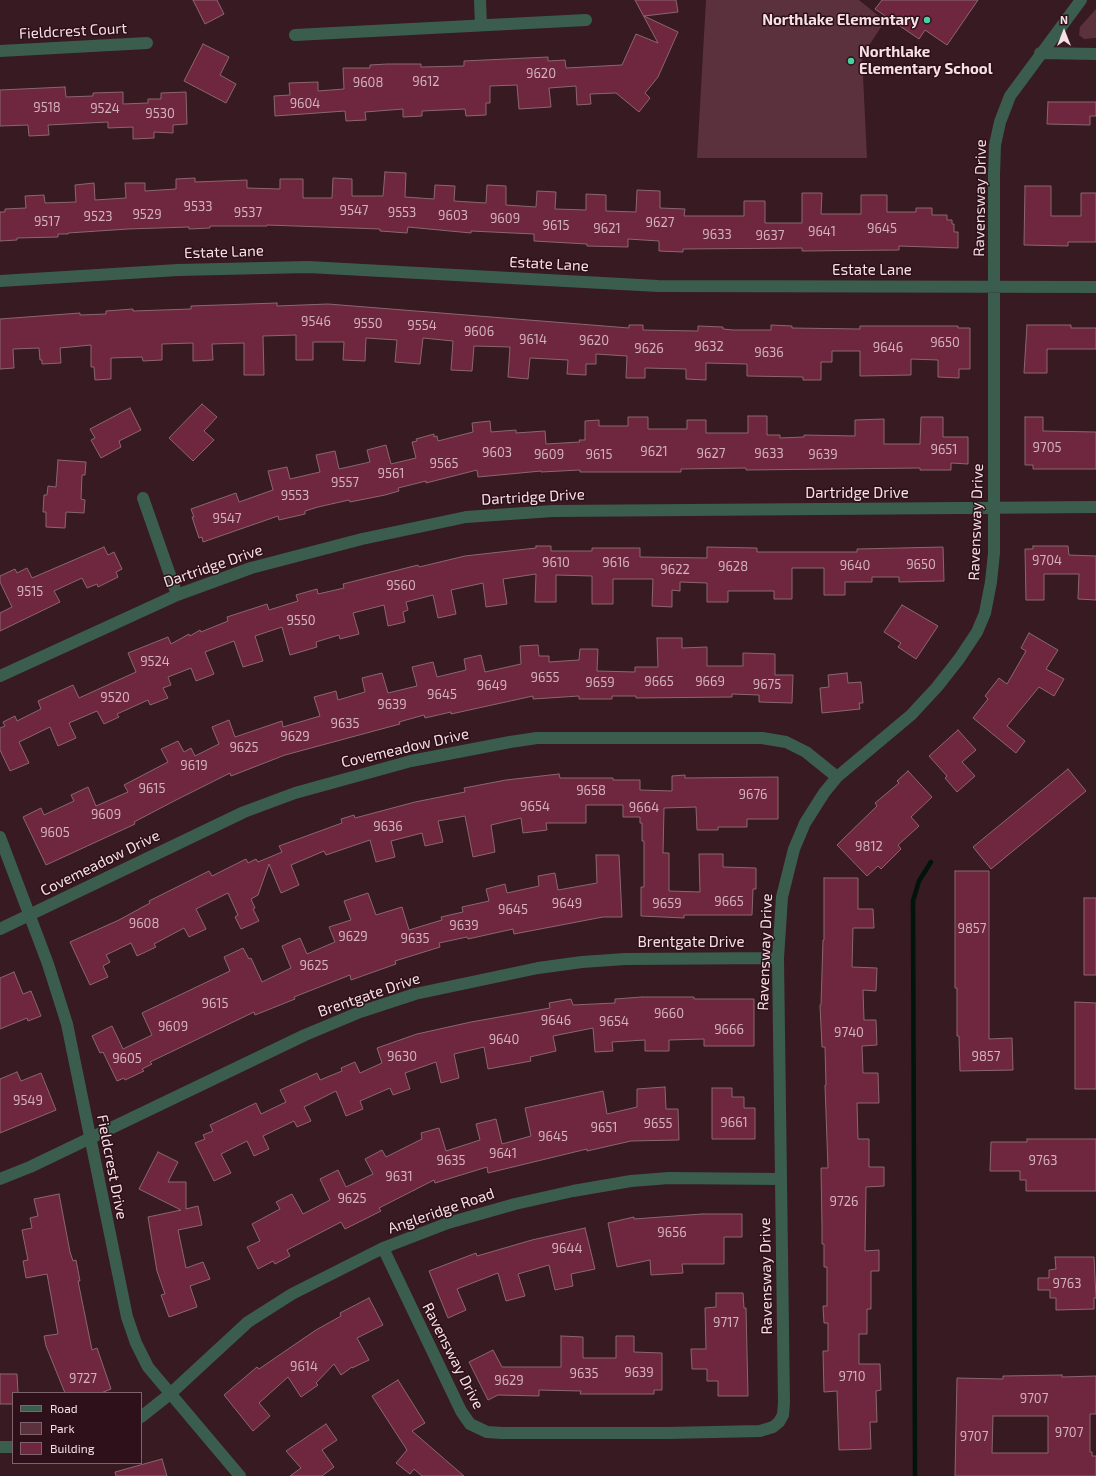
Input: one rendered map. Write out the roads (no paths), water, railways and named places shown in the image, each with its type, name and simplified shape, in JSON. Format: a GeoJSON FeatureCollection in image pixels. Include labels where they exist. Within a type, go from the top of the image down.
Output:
{"type":"FeatureCollection","features":[{"type":"Feature","properties":{"kind":"street"},"geometry":{"type":"LineString","coordinates":[[480,0],[481,25]]}},
{"type":"Feature","properties":{"kind":"street","name":"Ravensway Drive"},"geometry":{"type":"LineString","coordinates":[[383,1248],[461,1411],[470,1424],[487,1432],[644,1433],[760,1431],[773,1427],[779,1422],[783,1415],[778,958],[782,898],[794,849],[805,823],[824,793],[837,777],[911,714],[950,670],[977,632],[985,614],[991,582],[994,553],[995,145],[1000,122],[1010,96],[1040,53],[1081,0]]}},
{"type":"Feature","properties":{"kind":"street"},"geometry":{"type":"LineString","coordinates":[[295,35],[586,20]]}},
{"type":"Feature","properties":{"kind":"street","name":"Fieldcrest Court"},"geometry":{"type":"LineString","coordinates":[[0,51],[147,43]]}},
{"type":"Feature","properties":{"kind":"street"},"geometry":{"type":"LineString","coordinates":[[1040,53],[1096,54]]}},
{"type":"Feature","properties":{"kind":"street","name":"Estate Lane"},"geometry":{"type":"LineString","coordinates":[[0,281],[178,270],[293,267],[658,286],[1096,287]]}},
{"type":"Feature","properties":{"kind":"street"},"geometry":{"type":"LineString","coordinates":[[143,498],[177,594]]}},
{"type":"Feature","properties":{"kind":"street","name":"Dartridge Drive"},"geometry":{"type":"LineString","coordinates":[[0,676],[177,594],[251,568],[362,539],[466,517],[553,511],[1096,507]]}},
{"type":"Feature","properties":{"kind":"street","name":"Covemeadow Drive"},"geometry":{"type":"LineString","coordinates":[[0,929],[244,812],[294,793],[411,761],[510,742],[537,738],[762,738],[786,742],[806,752],[837,777]]}},
{"type":"Feature","properties":{"kind":"street","name":"Fieldcrest Drive"},"geometry":{"type":"LineString","coordinates":[[0,837],[31,914],[67,1024],[127,1317],[136,1343],[148,1367],[240,1476]]}},
{"type":"Feature","properties":{"kind":"street","name":"Brentgate Drive"},"geometry":{"type":"LineString","coordinates":[[0,1179],[30,1167],[305,1035],[360,1012],[415,994],[538,968],[582,962],[624,958],[778,958]]}},
{"type":"Feature","properties":{"kind":"street","name":"Angleridge Road"},"geometry":{"type":"LineString","coordinates":[[142,1416],[170,1394],[248,1322],[292,1294],[383,1248],[448,1223],[515,1204],[573,1191],[631,1181],[669,1178],[780,1179]]}},
{"type":"Feature","properties":{"kind":"street"},"geometry":{"type":"LineString","coordinates":[[0,1447],[12,1447]]}},
{"type":"Feature","properties":{"kind":"waterway"},"geometry":{"type":"LineString","coordinates":[[915,1476],[913,901],[919,881],[931,862]]}},
{"type":"Feature","properties":{"kind":"place","name":"Northlake Elementary"},"geometry":{"type":"Point","coordinates":[927,20]}},
{"type":"Feature","properties":{"kind":"place","name":"Northlake Elementary School"},"geometry":{"type":"Point","coordinates":[851,61]}}]}
